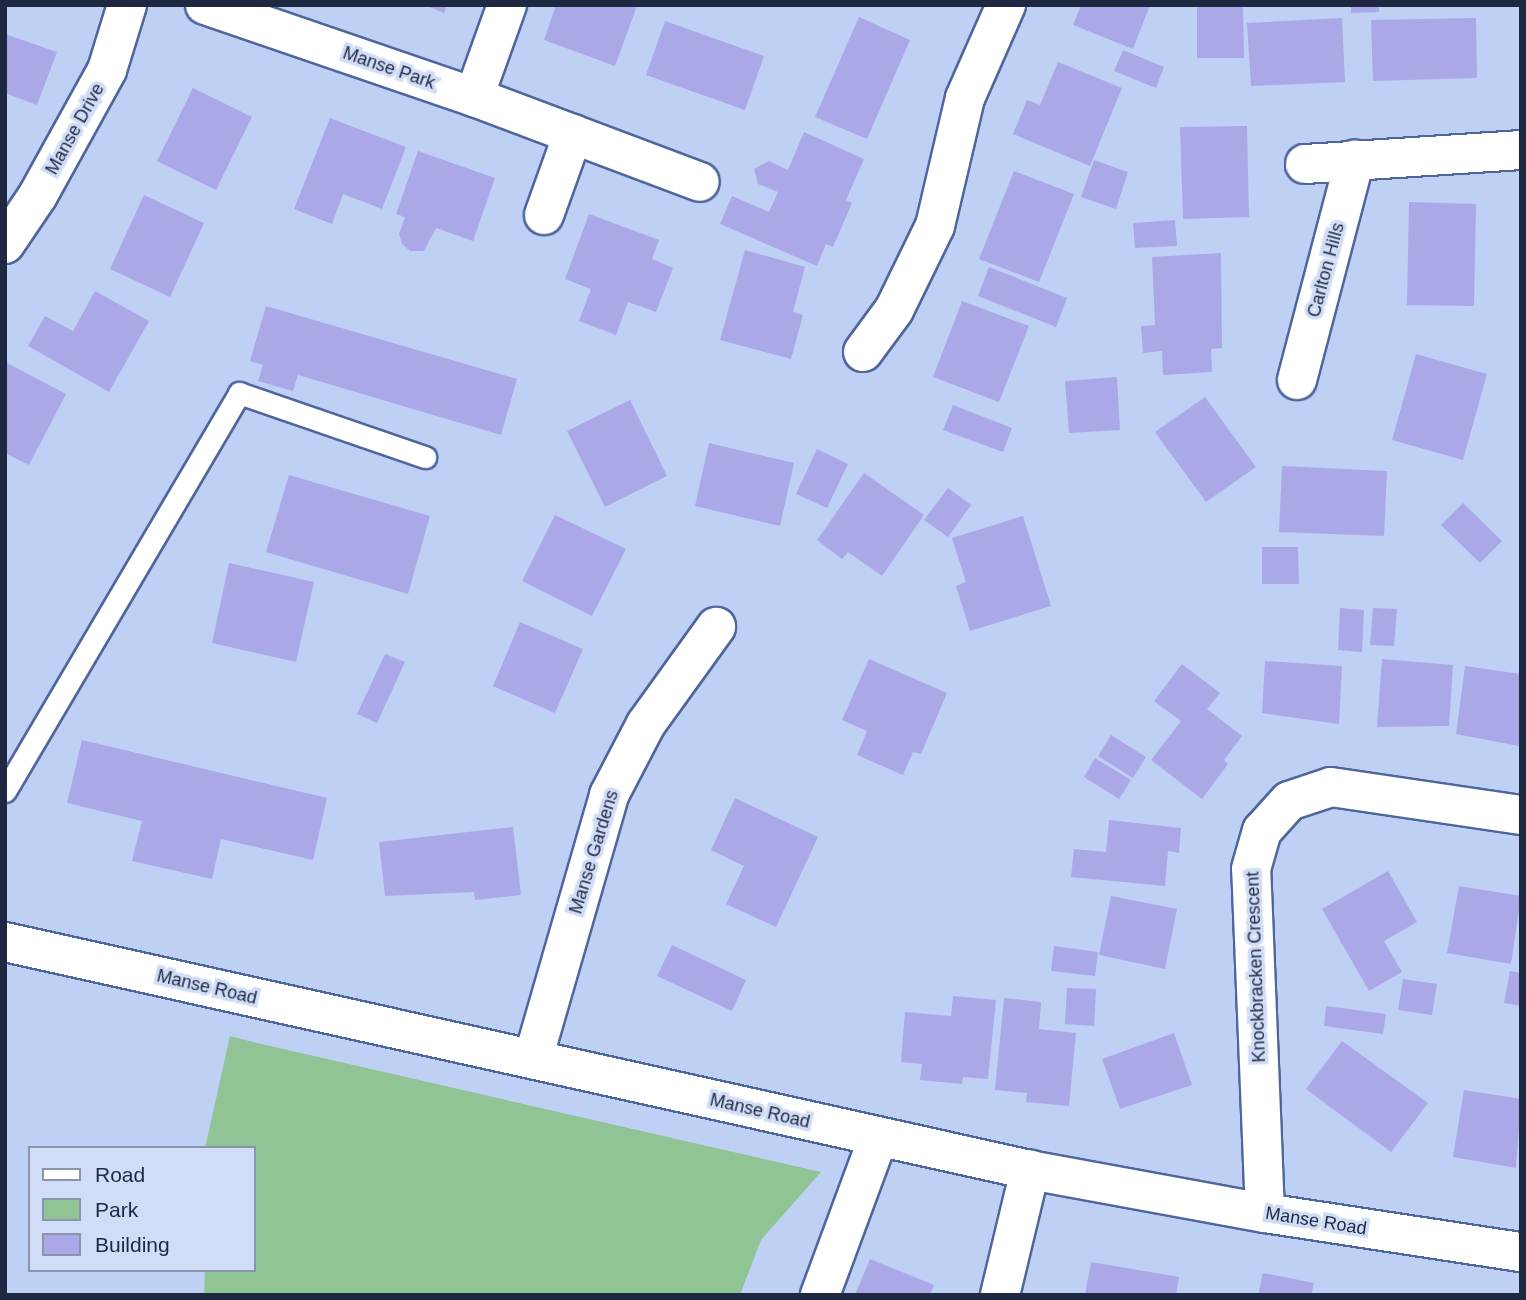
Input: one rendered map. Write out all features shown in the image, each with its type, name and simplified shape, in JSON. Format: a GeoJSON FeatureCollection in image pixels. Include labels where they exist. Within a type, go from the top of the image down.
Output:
{"type":"FeatureCollection","features":[{"type":"Feature","properties":{"kind":"street","name":"Manse Drive"},"geometry":{"type":"LineString","coordinates":[[5,244],[38,195],[107,70],[127,5]]}},
{"type":"Feature","properties":{"kind":"street","name":"Manse Park"},"geometry":{"type":"LineString","coordinates":[[205,5],[474,96],[700,182]]}},
{"type":"Feature","properties":{"kind":"street"},"geometry":{"type":"LineString","coordinates":[[474,96],[507,5]]}},
{"type":"Feature","properties":{"kind":"street"},"geometry":{"type":"LineString","coordinates":[[863,352],[894,310],[935,226],[965,98],[1006,5]]}},
{"type":"Feature","properties":{"kind":"street"},"geometry":{"type":"LineString","coordinates":[[544,215],[573,134]]}},
{"type":"Feature","properties":{"kind":"street"},"geometry":{"type":"LineString","coordinates":[[1305,164],[1521,150]]}},
{"type":"Feature","properties":{"kind":"street","name":"Carlton Hills"},"geometry":{"type":"LineString","coordinates":[[1297,380],[1355,159]]}},
{"type":"Feature","properties":{"kind":"street","name":"Manse Gardens"},"geometry":{"type":"LineString","coordinates":[[533,1059],[609,795],[646,724],[716,627]]}},
{"type":"Feature","properties":{"kind":"street","name":"Knockbracken Crescent"},"geometry":{"type":"LineString","coordinates":[[1265,1213],[1251,869],[1262,831],[1289,801],[1331,787],[1521,815]]}},
{"type":"Feature","properties":{"kind":"street","name":"Manse Road"},"geometry":{"type":"LineString","coordinates":[[5,942],[1030,1170],[1265,1213],[1521,1252]]}},
{"type":"Feature","properties":{"kind":"street"},"geometry":{"type":"LineString","coordinates":[[820,1295],[878,1138]]}},
{"type":"Feature","properties":{"kind":"street"},"geometry":{"type":"LineString","coordinates":[[1000,1295],[1030,1170]]}},
{"type":"Feature","properties":{"kind":"lane"},"geometry":{"type":"LineString","coordinates":[[5,791],[239,393],[425,457]]}},
{"type":"Feature","properties":{"kind":"green space"},"geometry":{"type":"Polygon","coordinates":[[[230,1036],[821,1172],[761,1240],[740,1295],[204,1295],[205,1272],[256,1272],[256,1146],[205,1146],[230,1036]]]}},
{"type":"Feature","properties":{"kind":"building"},"geometry":{"type":"Polygon","coordinates":[[[425,5],[447,5],[444,13],[425,5]]]}},
{"type":"Feature","properties":{"kind":"building"},"geometry":{"type":"Polygon","coordinates":[[[556,5],[637,6],[615,66],[544,40],[556,5]]]}},
{"type":"Feature","properties":{"kind":"building"},"geometry":{"type":"Polygon","coordinates":[[[1081,5],[1150,5],[1133,49],[1073,25],[1081,5]]]}},
{"type":"Feature","properties":{"kind":"building"},"geometry":{"type":"Polygon","coordinates":[[[1197,5],[1243,5],[1244,58],[1197,58],[1197,5]]]}},
{"type":"Feature","properties":{"kind":"building"},"geometry":{"type":"Polygon","coordinates":[[[1351,5],[1379,5],[1379,12],[1351,13],[1351,5]]]}},
{"type":"Feature","properties":{"kind":"building"},"geometry":{"type":"Polygon","coordinates":[[[859,17],[910,40],[867,139],[815,117],[859,17]]]}},
{"type":"Feature","properties":{"kind":"building"},"geometry":{"type":"Polygon","coordinates":[[[1342,18],[1345,82],[1251,86],[1247,23],[1342,18]]]}},
{"type":"Feature","properties":{"kind":"building"},"geometry":{"type":"Polygon","coordinates":[[[1476,18],[1477,78],[1373,81],[1371,20],[1476,18]]]}},
{"type":"Feature","properties":{"kind":"building"},"geometry":{"type":"Polygon","coordinates":[[[665,21],[764,56],[745,110],[646,75],[665,21]]]}},
{"type":"Feature","properties":{"kind":"building"},"geometry":{"type":"Polygon","coordinates":[[[5,34],[57,52],[37,105],[5,93],[5,34]]]}},
{"type":"Feature","properties":{"kind":"building"},"geometry":{"type":"Polygon","coordinates":[[[1123,50],[1164,67],[1156,88],[1114,71],[1123,50]]]}},
{"type":"Feature","properties":{"kind":"building"},"geometry":{"type":"Polygon","coordinates":[[[1058,62],[1122,88],[1090,166],[1013,134],[1027,100],[1040,105],[1058,62]]]}},
{"type":"Feature","properties":{"kind":"building"},"geometry":{"type":"Polygon","coordinates":[[[193,88],[252,117],[216,190],[157,161],[193,88]]]}},
{"type":"Feature","properties":{"kind":"building"},"geometry":{"type":"Polygon","coordinates":[[[330,118],[406,147],[382,209],[343,194],[332,224],[294,209],[330,118]]]}},
{"type":"Feature","properties":{"kind":"building"},"geometry":{"type":"Polygon","coordinates":[[[1247,126],[1249,217],[1183,219],[1180,127],[1247,126]]]}},
{"type":"Feature","properties":{"kind":"building"},"geometry":{"type":"Polygon","coordinates":[[[804,132],[864,159],[846,200],[852,203],[833,247],[826,244],[817,266],[720,224],[732,196],[769,212],[778,192],[758,184],[754,169],[769,161],[788,170],[804,132]]]}},
{"type":"Feature","properties":{"kind":"building"},"geometry":{"type":"Polygon","coordinates":[[[418,151],[495,178],[473,241],[436,228],[424,251],[410,251],[402,244],[399,234],[405,217],[396,214],[418,151]]]}},
{"type":"Feature","properties":{"kind":"building"},"geometry":{"type":"Polygon","coordinates":[[[1094,160],[1128,172],[1116,209],[1081,197],[1094,160]]]}},
{"type":"Feature","properties":{"kind":"building"},"geometry":{"type":"Polygon","coordinates":[[[1014,171],[1074,194],[1039,282],[979,259],[1014,171]]]}},
{"type":"Feature","properties":{"kind":"building"},"geometry":{"type":"Polygon","coordinates":[[[144,195],[204,223],[170,297],[110,269],[144,195]]]}},
{"type":"Feature","properties":{"kind":"building"},"geometry":{"type":"Polygon","coordinates":[[[1409,202],[1476,204],[1474,306],[1407,305],[1409,202]]]}},
{"type":"Feature","properties":{"kind":"building"},"geometry":{"type":"Polygon","coordinates":[[[589,214],[659,240],[652,259],[673,268],[656,312],[628,302],[616,335],[579,321],[591,289],[565,279],[589,214]]]}},
{"type":"Feature","properties":{"kind":"building"},"geometry":{"type":"Polygon","coordinates":[[[1175,220],[1177,246],[1135,248],[1133,223],[1175,220]]]}},
{"type":"Feature","properties":{"kind":"building"},"geometry":{"type":"Polygon","coordinates":[[[745,250],[805,267],[793,312],[803,315],[791,359],[720,340],[745,250]]]}},
{"type":"Feature","properties":{"kind":"building"},"geometry":{"type":"Polygon","coordinates":[[[1221,253],[1222,348],[1211,349],[1212,372],[1163,375],[1162,351],[1143,353],[1141,326],[1155,325],[1152,257],[1221,253]]]}},
{"type":"Feature","properties":{"kind":"building"},"geometry":{"type":"Polygon","coordinates":[[[989,267],[1067,298],[1056,327],[978,296],[989,267]]]}},
{"type":"Feature","properties":{"kind":"building"},"geometry":{"type":"Polygon","coordinates":[[[95,291],[149,321],[109,392],[28,346],[45,316],[73,331],[95,291]]]}},
{"type":"Feature","properties":{"kind":"building"},"geometry":{"type":"Polygon","coordinates":[[[962,301],[1029,326],[999,402],[933,377],[962,301]]]}},
{"type":"Feature","properties":{"kind":"building"},"geometry":{"type":"Polygon","coordinates":[[[266,306],[517,379],[501,435],[298,375],[293,391],[258,381],[263,365],[250,361],[266,306]]]}},
{"type":"Feature","properties":{"kind":"building"},"geometry":{"type":"Polygon","coordinates":[[[1416,354],[1487,374],[1463,460],[1392,440],[1416,354]]]}},
{"type":"Feature","properties":{"kind":"building"},"geometry":{"type":"Polygon","coordinates":[[[7,363],[66,394],[29,465],[5,453],[7,363]]]}},
{"type":"Feature","properties":{"kind":"building"},"geometry":{"type":"Polygon","coordinates":[[[1117,377],[1120,430],[1069,433],[1065,381],[1117,377]]]}},
{"type":"Feature","properties":{"kind":"building"},"geometry":{"type":"Polygon","coordinates":[[[1205,397],[1256,467],[1206,502],[1155,432],[1205,397]]]}},
{"type":"Feature","properties":{"kind":"building"},"geometry":{"type":"Polygon","coordinates":[[[630,400],[667,476],[605,507],[567,431],[630,400]]]}},
{"type":"Feature","properties":{"kind":"building"},"geometry":{"type":"Polygon","coordinates":[[[953,405],[1012,428],[1003,452],[943,430],[953,405]]]}},
{"type":"Feature","properties":{"kind":"building"},"geometry":{"type":"Polygon","coordinates":[[[709,443],[794,463],[780,526],[695,506],[709,443]]]}},
{"type":"Feature","properties":{"kind":"building"},"geometry":{"type":"Polygon","coordinates":[[[817,449],[848,464],[827,508],[796,494],[817,449]]]}},
{"type":"Feature","properties":{"kind":"building"},"geometry":{"type":"Polygon","coordinates":[[[1282,466],[1387,471],[1384,536],[1279,532],[1282,466]]]}},
{"type":"Feature","properties":{"kind":"building"},"geometry":{"type":"Polygon","coordinates":[[[864,473],[924,515],[882,576],[848,552],[842,559],[817,540],[864,473]]]}},
{"type":"Feature","properties":{"kind":"building"},"geometry":{"type":"Polygon","coordinates":[[[289,475],[430,516],[408,594],[266,552],[289,475]]]}},
{"type":"Feature","properties":{"kind":"building"},"geometry":{"type":"Polygon","coordinates":[[[948,488],[971,505],[948,537],[924,520],[948,488]]]}},
{"type":"Feature","properties":{"kind":"building"},"geometry":{"type":"Polygon","coordinates":[[[1463,503],[1502,541],[1480,563],[1441,525],[1463,503]]]}},
{"type":"Feature","properties":{"kind":"building"},"geometry":{"type":"Polygon","coordinates":[[[555,515],[626,549],[592,616],[522,581],[555,515]]]}},
{"type":"Feature","properties":{"kind":"building"},"geometry":{"type":"Polygon","coordinates":[[[1023,516],[1051,606],[970,631],[956,586],[966,582],[952,538],[1023,516]]]}},
{"type":"Feature","properties":{"kind":"building"},"geometry":{"type":"Polygon","coordinates":[[[1262,547],[1298,547],[1299,584],[1262,584],[1262,547]]]}},
{"type":"Feature","properties":{"kind":"building"},"geometry":{"type":"Polygon","coordinates":[[[229,563],[314,582],[296,662],[212,643],[229,563]]]}},
{"type":"Feature","properties":{"kind":"building"},"geometry":{"type":"Polygon","coordinates":[[[1340,608],[1364,610],[1362,652],[1338,650],[1340,608]]]}},
{"type":"Feature","properties":{"kind":"building"},"geometry":{"type":"Polygon","coordinates":[[[1373,608],[1397,609],[1394,646],[1370,645],[1373,608]]]}},
{"type":"Feature","properties":{"kind":"building"},"geometry":{"type":"Polygon","coordinates":[[[520,622],[583,649],[555,713],[493,686],[520,622]]]}},
{"type":"Feature","properties":{"kind":"building"},"geometry":{"type":"Polygon","coordinates":[[[385,654],[405,662],[377,723],[357,714],[385,654]]]}},
{"type":"Feature","properties":{"kind":"building"},"geometry":{"type":"Polygon","coordinates":[[[869,659],[947,693],[921,754],[913,752],[903,775],[857,755],[867,731],[842,720],[869,659]]]}},
{"type":"Feature","properties":{"kind":"building"},"geometry":{"type":"Polygon","coordinates":[[[1382,659],[1453,665],[1449,726],[1377,727],[1382,659]]]}},
{"type":"Feature","properties":{"kind":"building"},"geometry":{"type":"Polygon","coordinates":[[[1265,661],[1342,666],[1339,724],[1262,713],[1265,661]]]}},
{"type":"Feature","properties":{"kind":"building"},"geometry":{"type":"Polygon","coordinates":[[[1182,664],[1220,693],[1207,709],[1242,736],[1224,760],[1228,764],[1202,799],[1151,760],[1181,721],[1154,701],[1182,664]]]}},
{"type":"Feature","properties":{"kind":"building"},"geometry":{"type":"Polygon","coordinates":[[[1465,666],[1521,674],[1519,746],[1456,734],[1465,666]]]}},
{"type":"Feature","properties":{"kind":"building"},"geometry":{"type":"Polygon","coordinates":[[[1111,735],[1146,757],[1133,778],[1098,756],[1111,735]]]}},
{"type":"Feature","properties":{"kind":"building"},"geometry":{"type":"Polygon","coordinates":[[[82,740],[327,798],[313,860],[221,839],[212,879],[132,861],[142,821],[67,803],[82,740]]]}},
{"type":"Feature","properties":{"kind":"building"},"geometry":{"type":"Polygon","coordinates":[[[1095,758],[1131,780],[1119,799],[1084,777],[1095,758]]]}},
{"type":"Feature","properties":{"kind":"building"},"geometry":{"type":"Polygon","coordinates":[[[735,798],[818,837],[776,927],[726,904],[744,866],[711,850],[735,798]]]}},
{"type":"Feature","properties":{"kind":"building"},"geometry":{"type":"Polygon","coordinates":[[[1109,820],[1181,828],[1179,853],[1168,851],[1165,886],[1071,877],[1074,849],[1106,852],[1109,820]]]}},
{"type":"Feature","properties":{"kind":"building"},"geometry":{"type":"Polygon","coordinates":[[[513,827],[521,895],[475,900],[474,892],[385,896],[379,842],[513,827]]]}},
{"type":"Feature","properties":{"kind":"building"},"geometry":{"type":"Polygon","coordinates":[[[1388,871],[1417,922],[1384,941],[1402,972],[1369,991],[1322,909],[1388,871]]]}},
{"type":"Feature","properties":{"kind":"building"},"geometry":{"type":"Polygon","coordinates":[[[1459,886],[1521,896],[1511,964],[1447,953],[1459,886]]]}},
{"type":"Feature","properties":{"kind":"building"},"geometry":{"type":"Polygon","coordinates":[[[1111,896],[1177,909],[1165,969],[1099,955],[1111,896]]]}},
{"type":"Feature","properties":{"kind":"building"},"geometry":{"type":"Polygon","coordinates":[[[672,945],[746,980],[732,1011],[657,976],[672,945]]]}},
{"type":"Feature","properties":{"kind":"building"},"geometry":{"type":"Polygon","coordinates":[[[1054,946],[1098,952],[1095,976],[1051,971],[1054,946]]]}},
{"type":"Feature","properties":{"kind":"building"},"geometry":{"type":"Polygon","coordinates":[[[1510,971],[1521,973],[1521,1006],[1504,1003],[1510,971]]]}},
{"type":"Feature","properties":{"kind":"building"},"geometry":{"type":"Polygon","coordinates":[[[1403,979],[1437,984],[1432,1015],[1398,1010],[1403,979]]]}},
{"type":"Feature","properties":{"kind":"building"},"geometry":{"type":"Polygon","coordinates":[[[1067,988],[1096,989],[1094,1026],[1065,1024],[1067,988]]]}},
{"type":"Feature","properties":{"kind":"building"},"geometry":{"type":"Polygon","coordinates":[[[953,996],[996,1000],[988,1079],[963,1077],[962,1084],[920,1080],[922,1064],[901,1062],[905,1012],[951,1016],[953,996]]]}},
{"type":"Feature","properties":{"kind":"building"},"geometry":{"type":"Polygon","coordinates":[[[1004,998],[1041,1002],[1039,1029],[1076,1033],[1069,1106],[1026,1102],[1027,1093],[995,1090],[1004,998]]]}},
{"type":"Feature","properties":{"kind":"building"},"geometry":{"type":"Polygon","coordinates":[[[1326,1006],[1386,1014],[1383,1034],[1324,1026],[1326,1006]]]}},
{"type":"Feature","properties":{"kind":"building"},"geometry":{"type":"Polygon","coordinates":[[[1174,1033],[1192,1085],[1120,1109],[1102,1059],[1174,1033]]]}},
{"type":"Feature","properties":{"kind":"building"},"geometry":{"type":"Polygon","coordinates":[[[1342,1041],[1428,1103],[1391,1152],[1306,1089],[1342,1041]]]}},
{"type":"Feature","properties":{"kind":"building"},"geometry":{"type":"Polygon","coordinates":[[[1464,1090],[1521,1099],[1516,1168],[1453,1157],[1464,1090]]]}},
{"type":"Feature","properties":{"kind":"building"},"geometry":{"type":"Polygon","coordinates":[[[870,1259],[934,1285],[930,1295],[855,1295],[870,1259]]]}},
{"type":"Feature","properties":{"kind":"building"},"geometry":{"type":"Polygon","coordinates":[[[1091,1262],[1179,1277],[1176,1295],[1085,1295],[1091,1262]]]}},
{"type":"Feature","properties":{"kind":"building"},"geometry":{"type":"Polygon","coordinates":[[[1263,1273],[1314,1283],[1311,1295],[1258,1295],[1263,1273]]]}}]}
